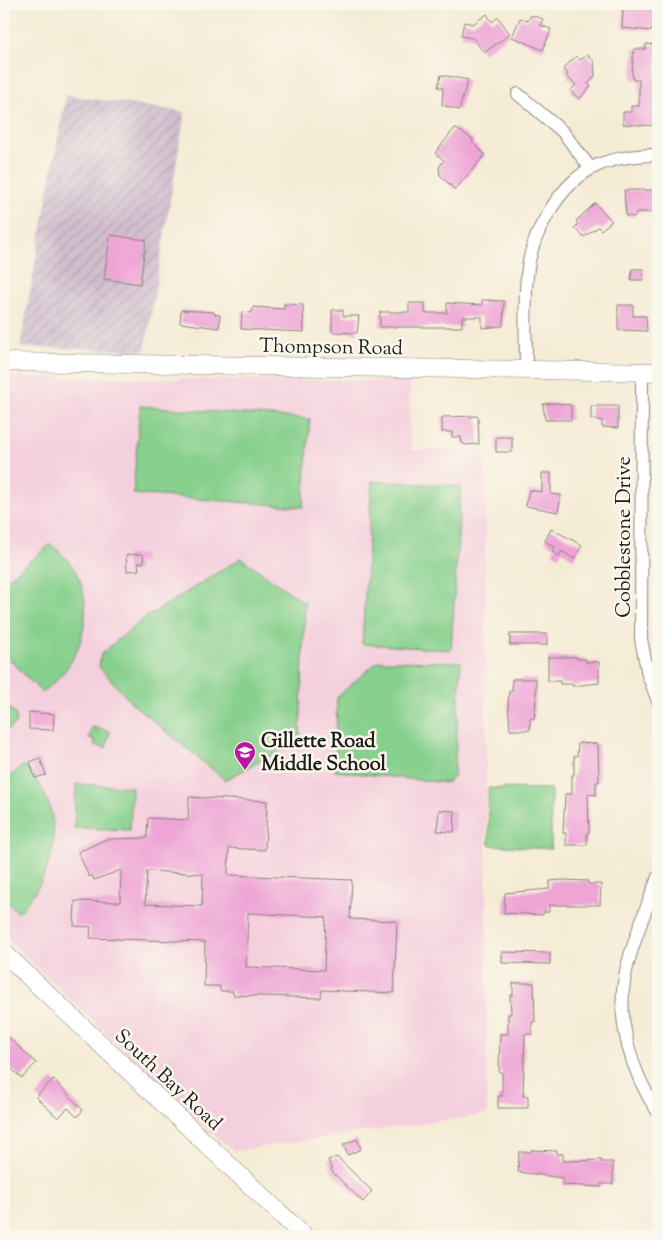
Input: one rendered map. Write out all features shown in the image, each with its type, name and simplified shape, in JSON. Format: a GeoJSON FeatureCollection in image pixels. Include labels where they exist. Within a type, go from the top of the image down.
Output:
{"type":"FeatureCollection","features":[{"type":"Feature","properties":{"kind":"street"},"geometry":{"type":"LineString","coordinates":[[518,94],[563,132],[591,169]]}},
{"type":"Feature","properties":{"kind":"street"},"geometry":{"type":"LineString","coordinates":[[526,370],[527,274],[540,225],[557,200],[591,169],[627,157],[658,155]]}},
{"type":"Feature","properties":{"kind":"street","name":"Thompson Road"},"geometry":{"type":"LineString","coordinates":[[4,362],[650,372]]}},
{"type":"Feature","properties":{"kind":"street","name":"Cobblestone Drive"},"geometry":{"type":"LineString","coordinates":[[650,372],[641,639],[648,675],[658,700]]}},
{"type":"Feature","properties":{"kind":"street"},"geometry":{"type":"LineString","coordinates":[[658,877],[626,973],[623,998],[628,1044],[642,1085],[658,1112]]}},
{"type":"Feature","properties":{"kind":"street","name":"South Bay Road"},"geometry":{"type":"LineString","coordinates":[[4,953],[304,1236]]}},
{"type":"Feature","properties":{"kind":"shaded area"},"geometry":{"type":"Polygon","coordinates":[[[66,95],[185,112],[145,351],[20,347],[66,95]]]}},
{"type":"Feature","properties":{"kind":"shaded area","name":"Gillette Road Middle School"},"geometry":{"type":"Polygon","coordinates":[[[4,377],[409,381],[411,450],[485,451],[487,1114],[234,1151],[210,1132],[4,936],[4,377]]]}},
{"type":"Feature","properties":{"kind":"green space"},"geometry":{"type":"Polygon","coordinates":[[[140,406],[310,419],[303,507],[133,494],[140,406]]]}},
{"type":"Feature","properties":{"kind":"green space"},"geometry":{"type":"Polygon","coordinates":[[[372,481],[461,486],[451,650],[362,644],[372,481]]]}},
{"type":"Feature","properties":{"kind":"green space"},"geometry":{"type":"Polygon","coordinates":[[[51,544],[70,563],[80,582],[85,600],[85,618],[76,652],[67,668],[41,692],[4,653],[4,582],[51,544]]]}},
{"type":"Feature","properties":{"kind":"green space"},"geometry":{"type":"Polygon","coordinates":[[[241,558],[305,603],[300,740],[225,780],[133,704],[99,667],[101,654],[142,620],[241,558]]]}},
{"type":"Feature","properties":{"kind":"green space"},"geometry":{"type":"Polygon","coordinates":[[[378,661],[461,662],[454,776],[447,783],[335,771],[337,697],[378,661]]]}},
{"type":"Feature","properties":{"kind":"green space"},"geometry":{"type":"Polygon","coordinates":[[[4,703],[16,715],[16,723],[4,733],[4,703]]]}},
{"type":"Feature","properties":{"kind":"green space"},"geometry":{"type":"Polygon","coordinates":[[[92,727],[110,731],[106,748],[94,745],[95,740],[89,738],[92,727]]]}},
{"type":"Feature","properties":{"kind":"green space"},"geometry":{"type":"Polygon","coordinates":[[[24,765],[44,793],[53,825],[53,841],[50,857],[38,887],[18,913],[4,899],[4,781],[24,765]]]}},
{"type":"Feature","properties":{"kind":"green space"},"geometry":{"type":"Polygon","coordinates":[[[76,784],[132,787],[130,830],[74,828],[76,784]]]}},
{"type":"Feature","properties":{"kind":"green space"},"geometry":{"type":"Polygon","coordinates":[[[488,788],[551,789],[551,849],[489,845],[488,788]]]}},
{"type":"Feature","properties":{"kind":"building"},"geometry":{"type":"Polygon","coordinates":[[[628,4],[658,4],[658,14],[653,13],[652,31],[622,28],[623,8],[627,8],[628,4]]]}},
{"type":"Feature","properties":{"kind":"building"},"geometry":{"type":"Polygon","coordinates":[[[487,14],[492,22],[498,17],[510,34],[484,53],[473,38],[461,36],[464,22],[473,24],[487,14]]]}},
{"type":"Feature","properties":{"kind":"building"},"geometry":{"type":"Polygon","coordinates":[[[531,15],[543,19],[540,25],[551,29],[543,50],[512,37],[520,18],[528,21],[531,15]]]}},
{"type":"Feature","properties":{"kind":"building"},"geometry":{"type":"Polygon","coordinates":[[[646,44],[658,45],[655,93],[657,93],[657,126],[623,124],[623,112],[631,112],[631,106],[639,106],[639,80],[633,80],[632,72],[634,49],[646,49],[646,44]]]}},
{"type":"Feature","properties":{"kind":"building"},"geometry":{"type":"Polygon","coordinates":[[[587,55],[594,61],[595,76],[588,84],[591,86],[579,99],[570,91],[576,85],[566,76],[568,74],[563,69],[576,56],[580,60],[587,55]]]}},
{"type":"Feature","properties":{"kind":"building"},"geometry":{"type":"Polygon","coordinates":[[[441,75],[468,80],[459,110],[442,105],[443,88],[438,87],[441,75]]]}},
{"type":"Feature","properties":{"kind":"building"},"geometry":{"type":"Polygon","coordinates":[[[455,128],[474,140],[472,142],[485,155],[455,190],[440,175],[439,167],[444,160],[435,153],[455,128]]]}},
{"type":"Feature","properties":{"kind":"building"},"geometry":{"type":"Polygon","coordinates":[[[624,190],[656,190],[656,212],[636,212],[635,217],[626,216],[624,190]]]}},
{"type":"Feature","properties":{"kind":"building"},"geometry":{"type":"Polygon","coordinates":[[[595,203],[612,221],[601,230],[598,227],[584,237],[574,228],[578,224],[576,221],[595,203]]]}},
{"type":"Feature","properties":{"kind":"building"},"geometry":{"type":"Polygon","coordinates":[[[110,235],[146,240],[140,284],[104,279],[110,235]]]}},
{"type":"Feature","properties":{"kind":"building"},"geometry":{"type":"Polygon","coordinates":[[[632,269],[644,269],[643,280],[631,280],[632,269]]]}},
{"type":"Feature","properties":{"kind":"building"},"geometry":{"type":"Polygon","coordinates":[[[482,300],[504,301],[503,326],[482,328],[482,317],[462,317],[462,327],[380,327],[380,312],[409,312],[409,303],[425,303],[425,313],[447,313],[447,303],[482,305],[482,300]]]}},
{"type":"Feature","properties":{"kind":"building"},"geometry":{"type":"Polygon","coordinates":[[[284,304],[303,305],[304,332],[241,329],[242,312],[252,313],[253,307],[284,309],[284,304]]]}},
{"type":"Feature","properties":{"kind":"building"},"geometry":{"type":"Polygon","coordinates":[[[618,305],[633,305],[633,316],[646,316],[647,331],[618,330],[618,305]]]}},
{"type":"Feature","properties":{"kind":"building"},"geometry":{"type":"Polygon","coordinates":[[[181,310],[214,312],[214,314],[220,315],[219,328],[180,323],[181,310]]]}},
{"type":"Feature","properties":{"kind":"building"},"geometry":{"type":"Polygon","coordinates":[[[332,310],[343,310],[343,316],[359,316],[357,333],[332,332],[332,310]]]}},
{"type":"Feature","properties":{"kind":"building"},"geometry":{"type":"Polygon","coordinates":[[[543,404],[571,405],[571,420],[545,420],[543,404]]]}},
{"type":"Feature","properties":{"kind":"building"},"geometry":{"type":"Polygon","coordinates":[[[591,406],[618,406],[618,428],[602,427],[602,421],[591,419],[591,406]]]}},
{"type":"Feature","properties":{"kind":"building"},"geometry":{"type":"Polygon","coordinates":[[[478,416],[479,444],[466,445],[462,443],[461,437],[452,437],[452,432],[442,432],[442,417],[478,416]]]}},
{"type":"Feature","properties":{"kind":"building"},"geometry":{"type":"Polygon","coordinates":[[[496,437],[512,437],[512,452],[496,452],[496,437]]]}},
{"type":"Feature","properties":{"kind":"building"},"geometry":{"type":"Polygon","coordinates":[[[542,473],[551,473],[551,494],[561,495],[558,512],[526,506],[529,490],[542,492],[542,473]]]}},
{"type":"Feature","properties":{"kind":"building"},"geometry":{"type":"Polygon","coordinates":[[[551,529],[582,545],[574,559],[562,551],[559,556],[552,552],[555,547],[545,541],[551,529]]]}},
{"type":"Feature","properties":{"kind":"building"},"geometry":{"type":"Polygon","coordinates":[[[143,554],[144,563],[138,563],[139,570],[127,571],[126,555],[143,554]]]}},
{"type":"Feature","properties":{"kind":"building"},"geometry":{"type":"Polygon","coordinates":[[[510,634],[547,634],[547,645],[510,645],[510,634]]]}},
{"type":"Feature","properties":{"kind":"building"},"geometry":{"type":"Polygon","coordinates":[[[548,657],[577,657],[577,659],[586,659],[586,662],[599,662],[599,683],[572,686],[572,684],[560,684],[560,681],[548,681],[548,657]]]}},
{"type":"Feature","properties":{"kind":"building"},"geometry":{"type":"Polygon","coordinates":[[[512,679],[536,679],[534,719],[530,718],[530,730],[510,730],[508,703],[509,691],[512,691],[512,679]]]}},
{"type":"Feature","properties":{"kind":"building"},"geometry":{"type":"Polygon","coordinates":[[[29,712],[54,714],[53,730],[29,729],[29,712]]]}},
{"type":"Feature","properties":{"kind":"building"},"geometry":{"type":"Polygon","coordinates":[[[578,743],[598,744],[599,782],[596,782],[596,795],[588,794],[589,833],[587,833],[587,845],[566,845],[566,833],[563,833],[565,794],[572,794],[574,756],[577,756],[578,743]]]}},
{"type":"Feature","properties":{"kind":"building"},"geometry":{"type":"Polygon","coordinates":[[[40,758],[46,775],[35,778],[30,762],[40,758]]]}},
{"type":"Feature","properties":{"kind":"building"},"geometry":{"type":"Polygon","coordinates":[[[189,797],[267,801],[265,850],[229,848],[228,875],[352,880],[350,919],[397,921],[394,993],[322,990],[321,998],[233,995],[233,991],[220,991],[220,986],[204,986],[205,942],[90,938],[91,927],[74,926],[75,901],[120,902],[121,870],[94,880],[92,875],[89,877],[78,852],[107,839],[147,838],[148,818],[188,820],[189,797]],[[147,871],[145,904],[202,906],[203,874],[147,871]],[[248,913],[246,967],[324,970],[326,917],[248,913]]]}},
{"type":"Feature","properties":{"kind":"building"},"geometry":{"type":"Polygon","coordinates":[[[439,810],[455,811],[454,832],[437,831],[439,810]]]}},
{"type":"Feature","properties":{"kind":"building"},"geometry":{"type":"Polygon","coordinates":[[[550,881],[588,881],[588,884],[601,884],[600,905],[549,905],[549,912],[543,912],[543,915],[504,913],[505,893],[549,889],[550,881]]]}},
{"type":"Feature","properties":{"kind":"building"},"geometry":{"type":"Polygon","coordinates":[[[502,952],[550,953],[550,964],[502,963],[502,952]]]}},
{"type":"Feature","properties":{"kind":"building"},"geometry":{"type":"Polygon","coordinates":[[[513,983],[534,983],[535,1022],[532,1022],[532,1034],[525,1034],[523,1096],[528,1096],[528,1108],[498,1108],[498,1096],[502,1096],[502,1072],[499,1072],[500,1034],[508,1034],[508,1014],[511,1014],[510,995],[513,995],[513,983]]]}},
{"type":"Feature","properties":{"kind":"building"},"geometry":{"type":"Polygon","coordinates":[[[4,1033],[36,1063],[22,1078],[7,1065],[4,1052],[4,1033]]]}},
{"type":"Feature","properties":{"kind":"building"},"geometry":{"type":"Polygon","coordinates":[[[53,1079],[83,1110],[77,1117],[68,1108],[58,1118],[36,1097],[53,1079]]]}},
{"type":"Feature","properties":{"kind":"building"},"geometry":{"type":"Polygon","coordinates":[[[357,1139],[361,1149],[348,1155],[343,1145],[357,1139]]]}},
{"type":"Feature","properties":{"kind":"building"},"geometry":{"type":"Polygon","coordinates":[[[531,1150],[557,1151],[557,1154],[563,1154],[563,1161],[602,1160],[602,1162],[613,1162],[613,1184],[601,1184],[601,1187],[563,1185],[563,1178],[518,1172],[519,1152],[531,1152],[531,1150]]]}},
{"type":"Feature","properties":{"kind":"building"},"geometry":{"type":"Polygon","coordinates":[[[337,1157],[372,1191],[363,1202],[333,1173],[328,1160],[337,1157]]]}},
{"type":"Feature","properties":{"kind":"place","name":"Gillette Road Middle School"},"geometry":{"type":"Point","coordinates":[245,771]}}]}
